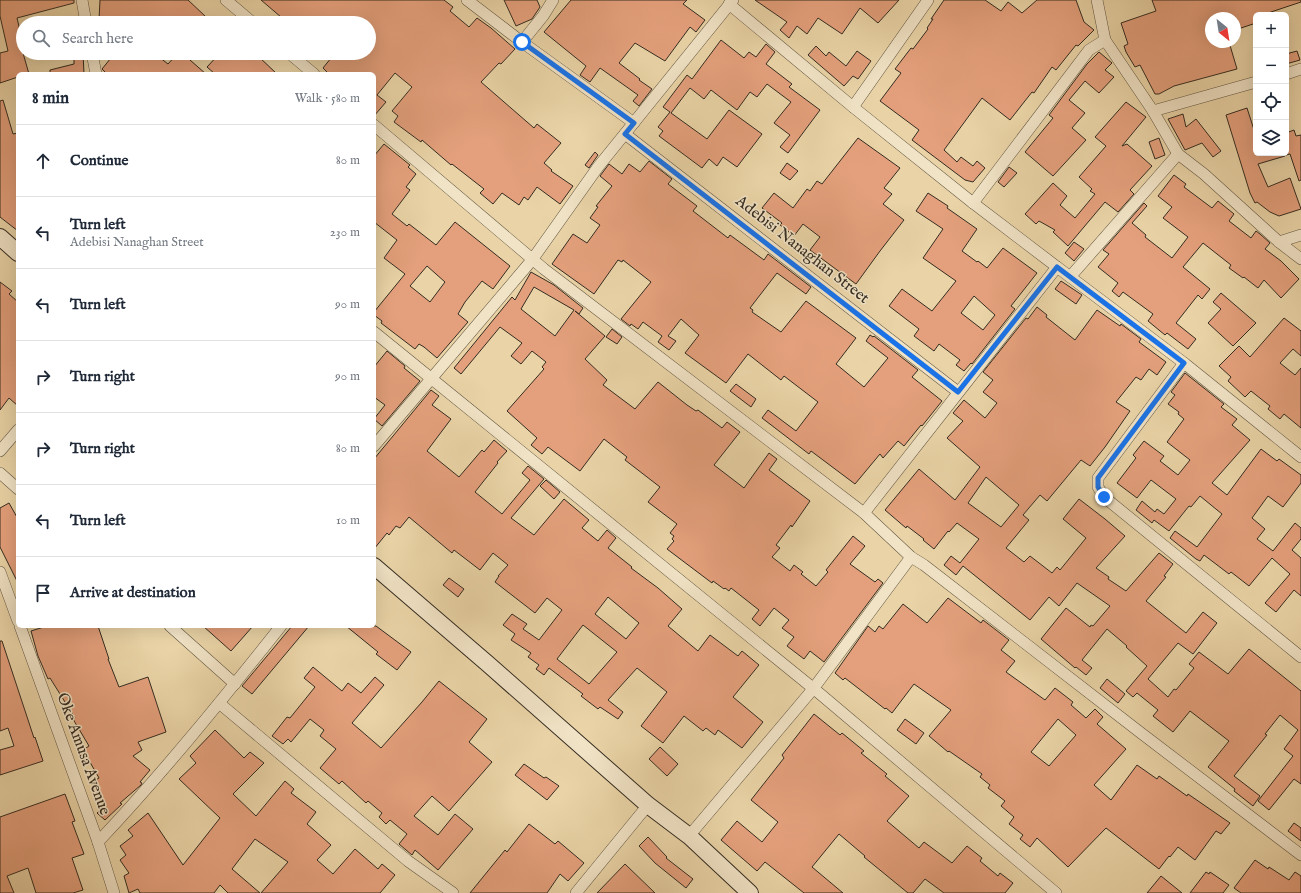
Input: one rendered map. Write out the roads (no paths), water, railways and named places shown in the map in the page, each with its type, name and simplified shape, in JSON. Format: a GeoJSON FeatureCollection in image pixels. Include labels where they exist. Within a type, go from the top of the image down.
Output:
{"type":"FeatureCollection","features":[{"type":"Feature","properties":{"kind":"street"},"geometry":{"type":"LineString","coordinates":[[82,0],[85,16]]}},
{"type":"Feature","properties":{"kind":"street"},"geometry":{"type":"LineString","coordinates":[[226,0],[245,16]]}},
{"type":"Feature","properties":{"kind":"street"},"geometry":{"type":"LineString","coordinates":[[467,0],[522,42],[634,123]]}},
{"type":"Feature","properties":{"kind":"street"},"geometry":{"type":"LineString","coordinates":[[522,42],[543,16],[553,0]]}},
{"type":"Feature","properties":{"kind":"street"},"geometry":{"type":"LineString","coordinates":[[853,107],[928,0]]}},
{"type":"Feature","properties":{"kind":"street"},"geometry":{"type":"LineString","coordinates":[[1097,0],[1105,40],[1153,111],[1178,154],[1204,174],[1301,259]]}},
{"type":"Feature","properties":{"kind":"street"},"geometry":{"type":"LineString","coordinates":[[376,444],[532,260],[598,167],[731,2],[853,107],[973,203],[1184,363],[1301,457]]}},
{"type":"Feature","properties":{"kind":"street"},"geometry":{"type":"LineString","coordinates":[[973,203],[1089,50],[1105,40]]}},
{"type":"Feature","properties":{"kind":"street"},"geometry":{"type":"LineString","coordinates":[[93,60],[96,72]]}},
{"type":"Feature","properties":{"kind":"street"},"geometry":{"type":"LineString","coordinates":[[297,60],[312,72]]}},
{"type":"Feature","properties":{"kind":"street"},"geometry":{"type":"LineString","coordinates":[[1289,73],[1301,69]]}},
{"type":"Feature","properties":{"kind":"street"},"geometry":{"type":"LineString","coordinates":[[1153,111],[1253,83]]}},
{"type":"Feature","properties":{"kind":"street"},"geometry":{"type":"LineString","coordinates":[[376,127],[532,260],[864,513],[911,557],[924,565],[1140,733],[1301,855]]}},
{"type":"Feature","properties":{"kind":"street","name":"Adebisi Nanaghan Street"},"geometry":{"type":"LineString","coordinates":[[625,134],[958,392]]}},
{"type":"Feature","properties":{"kind":"street"},"geometry":{"type":"LineString","coordinates":[[1070,277],[1178,154]]}},
{"type":"Feature","properties":{"kind":"street"},"geometry":{"type":"LineString","coordinates":[[1280,242],[1301,235]]}},
{"type":"Feature","properties":{"kind":"street"},"geometry":{"type":"LineString","coordinates":[[0,237],[16,251]]}},
{"type":"Feature","properties":{"kind":"street"},"geometry":{"type":"LineString","coordinates":[[864,513],[1057,267]]}},
{"type":"Feature","properties":{"kind":"street"},"geometry":{"type":"LineString","coordinates":[[376,334],[813,689],[1056,893]]}},
{"type":"Feature","properties":{"kind":"street"},"geometry":{"type":"LineString","coordinates":[[1184,363],[1098,478],[1098,487],[1104,497],[1301,657]]}},
{"type":"Feature","properties":{"kind":"street"},"geometry":{"type":"LineString","coordinates":[[0,451],[16,432]]}},
{"type":"Feature","properties":{"kind":"street"},"geometry":{"type":"LineString","coordinates":[[0,473],[16,487]]}},
{"type":"Feature","properties":{"kind":"street"},"geometry":{"type":"LineString","coordinates":[[689,836],[813,689],[911,557]]}},
{"type":"Feature","properties":{"kind":"street"},"geometry":{"type":"LineString","coordinates":[[376,568],[648,805],[689,836],[750,893]]}},
{"type":"Feature","properties":{"kind":"street"},"geometry":{"type":"LineString","coordinates":[[0,572],[16,616]]}},
{"type":"Feature","properties":{"kind":"street","name":"Oke Amusa Avenue"},"geometry":{"type":"LineString","coordinates":[[21,628],[98,842],[114,893]]}},
{"type":"Feature","properties":{"kind":"street"},"geometry":{"type":"LineString","coordinates":[[172,628],[235,684]]}},
{"type":"Feature","properties":{"kind":"street"},"geometry":{"type":"LineString","coordinates":[[98,842],[127,811],[219,703],[279,628]]}},
{"type":"Feature","properties":{"kind":"street"},"geometry":{"type":"LineString","coordinates":[[219,703],[408,861],[454,893]]}},
{"type":"Feature","properties":{"kind":"street"},"geometry":{"type":"LineString","coordinates":[[576,893],[648,805]]}}]}
